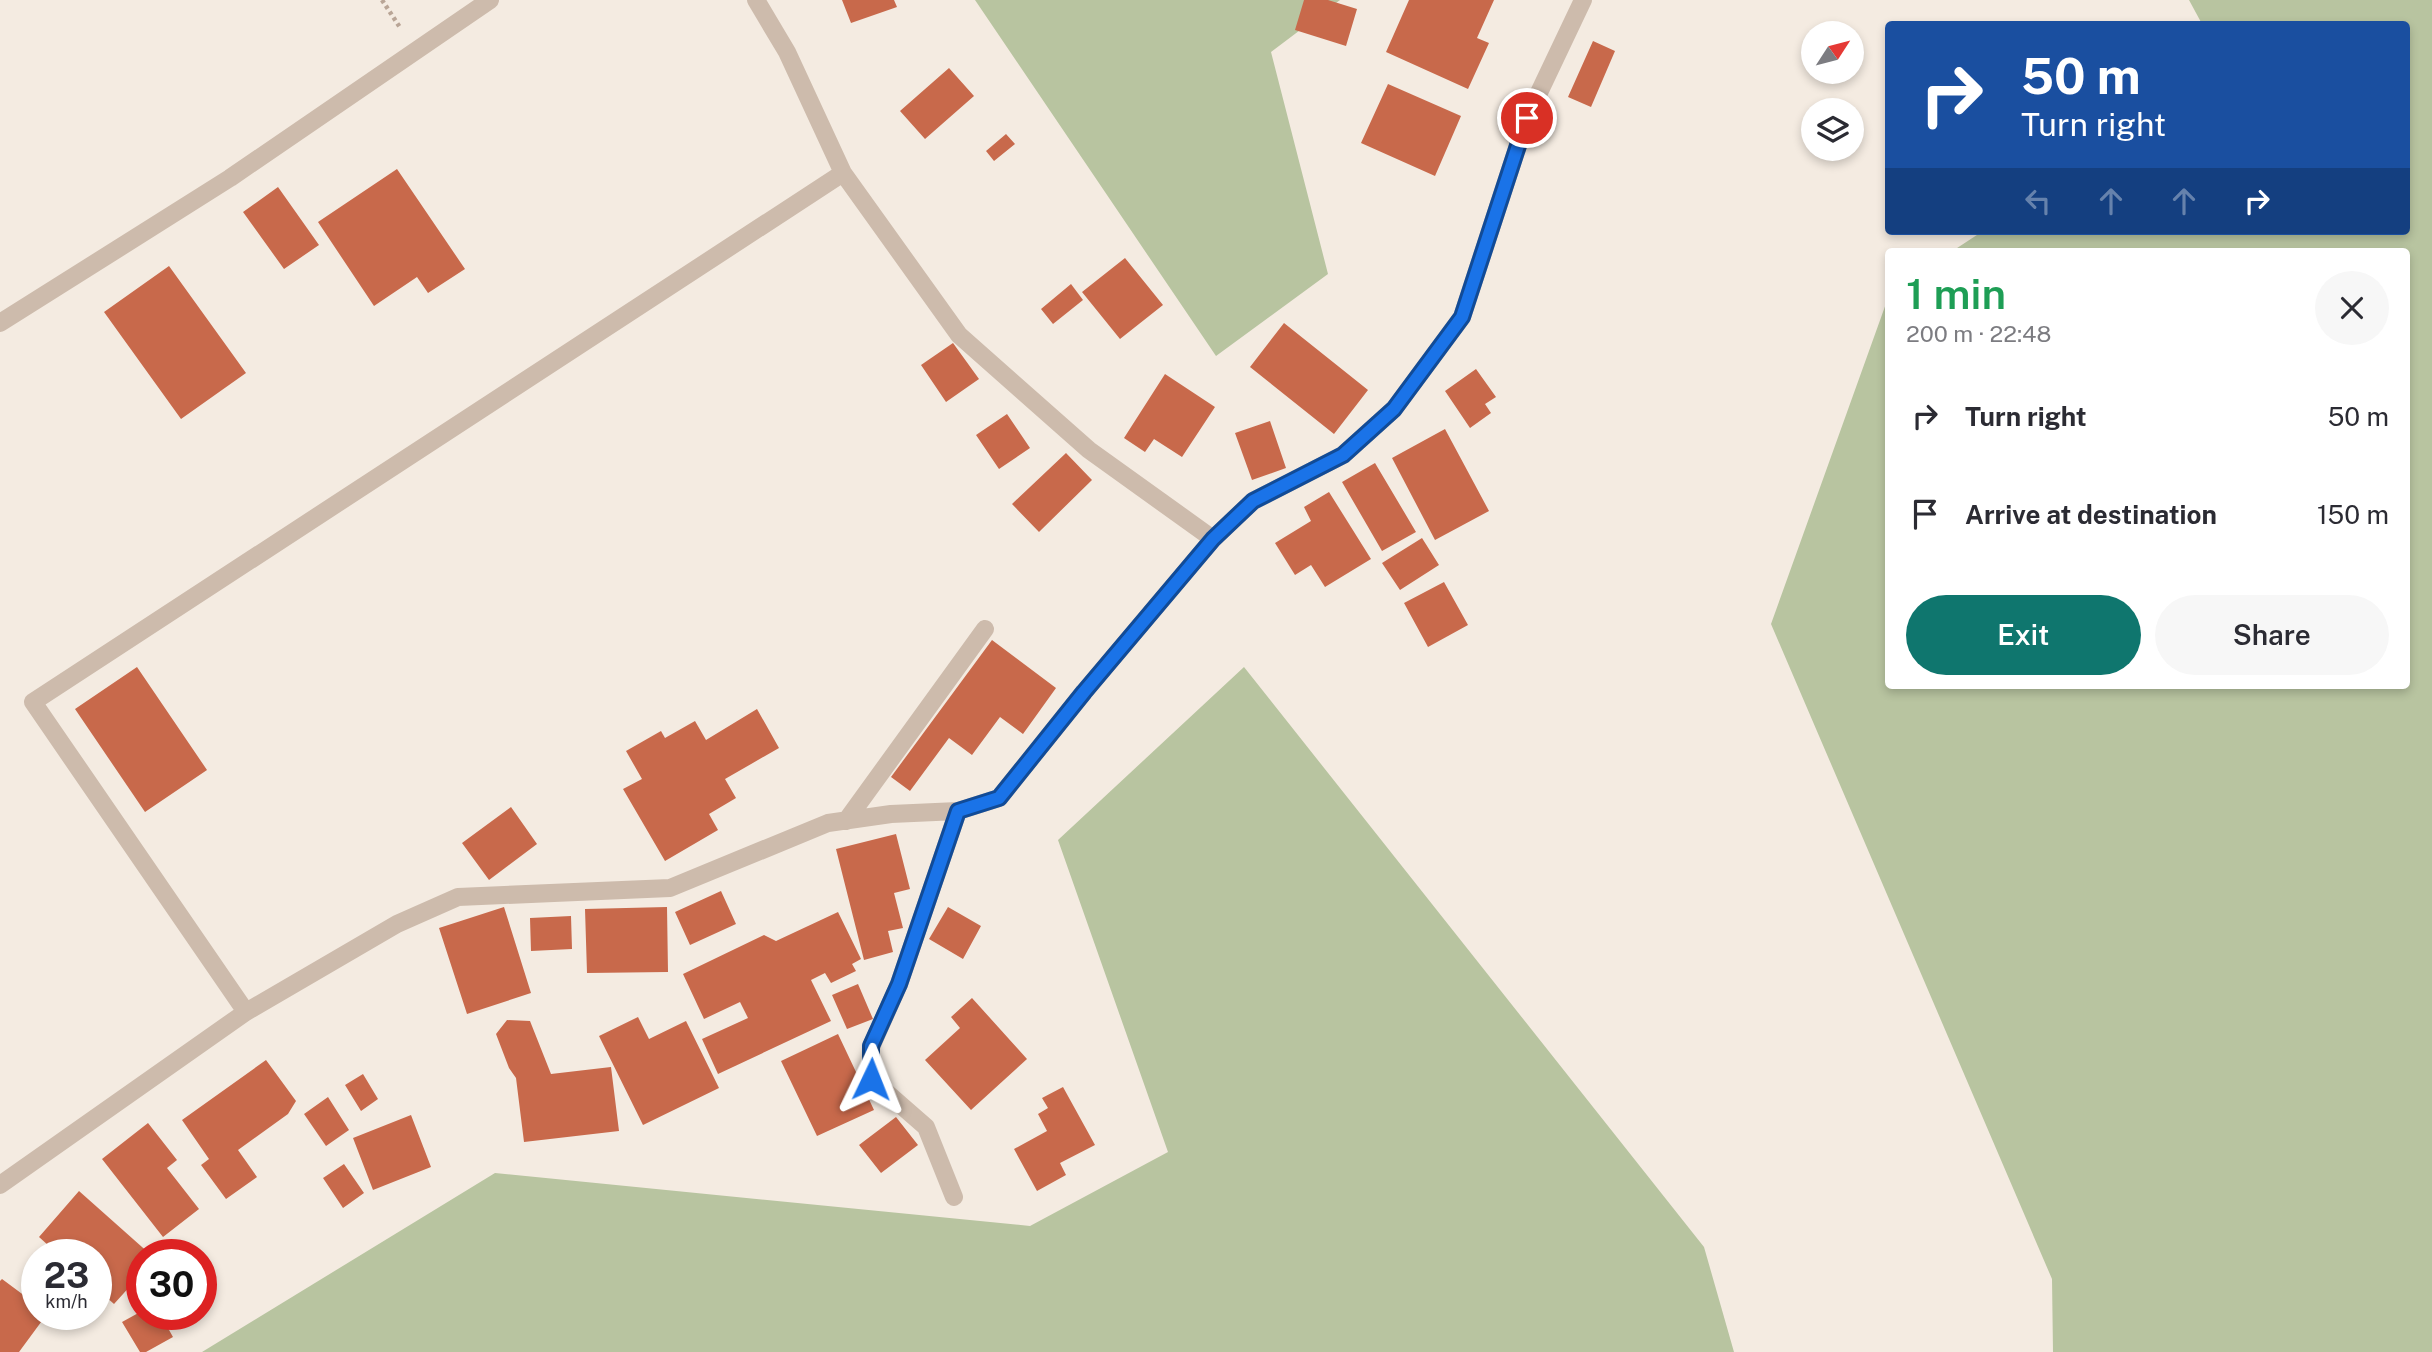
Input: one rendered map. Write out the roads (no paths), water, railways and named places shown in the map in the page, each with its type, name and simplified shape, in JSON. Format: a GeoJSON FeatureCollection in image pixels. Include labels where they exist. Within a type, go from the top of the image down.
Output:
{"type":"FeatureCollection","features":[{"type":"Feature","properties":{"kind":"street"},"geometry":{"type":"LineString","coordinates":[[0,323],[230,178],[490,0]]}},
{"type":"Feature","properties":{"kind":"street"},"geometry":{"type":"LineString","coordinates":[[756,0],[787,52],[843,173],[959,335],[1089,450],[1213,539]]}},
{"type":"Feature","properties":{"kind":"street"},"geometry":{"type":"LineString","coordinates":[[0,1185],[246,1012],[397,924],[458,897],[670,888],[828,824],[891,814],[958,811],[999,798],[1213,539],[1253,501],[1343,455],[1394,409],[1462,317],[1527,118],[1583,0]]}},
{"type":"Feature","properties":{"kind":"street"},"geometry":{"type":"LineString","coordinates":[[246,1012],[33,702],[843,173]]}},
{"type":"Feature","properties":{"kind":"street"},"geometry":{"type":"LineString","coordinates":[[846,821],[985,629]]}},
{"type":"Feature","properties":{"kind":"street"},"geometry":{"type":"LineString","coordinates":[[954,1197],[926,1127],[871,1079],[871,1046],[899,984],[958,811]]}}]}
